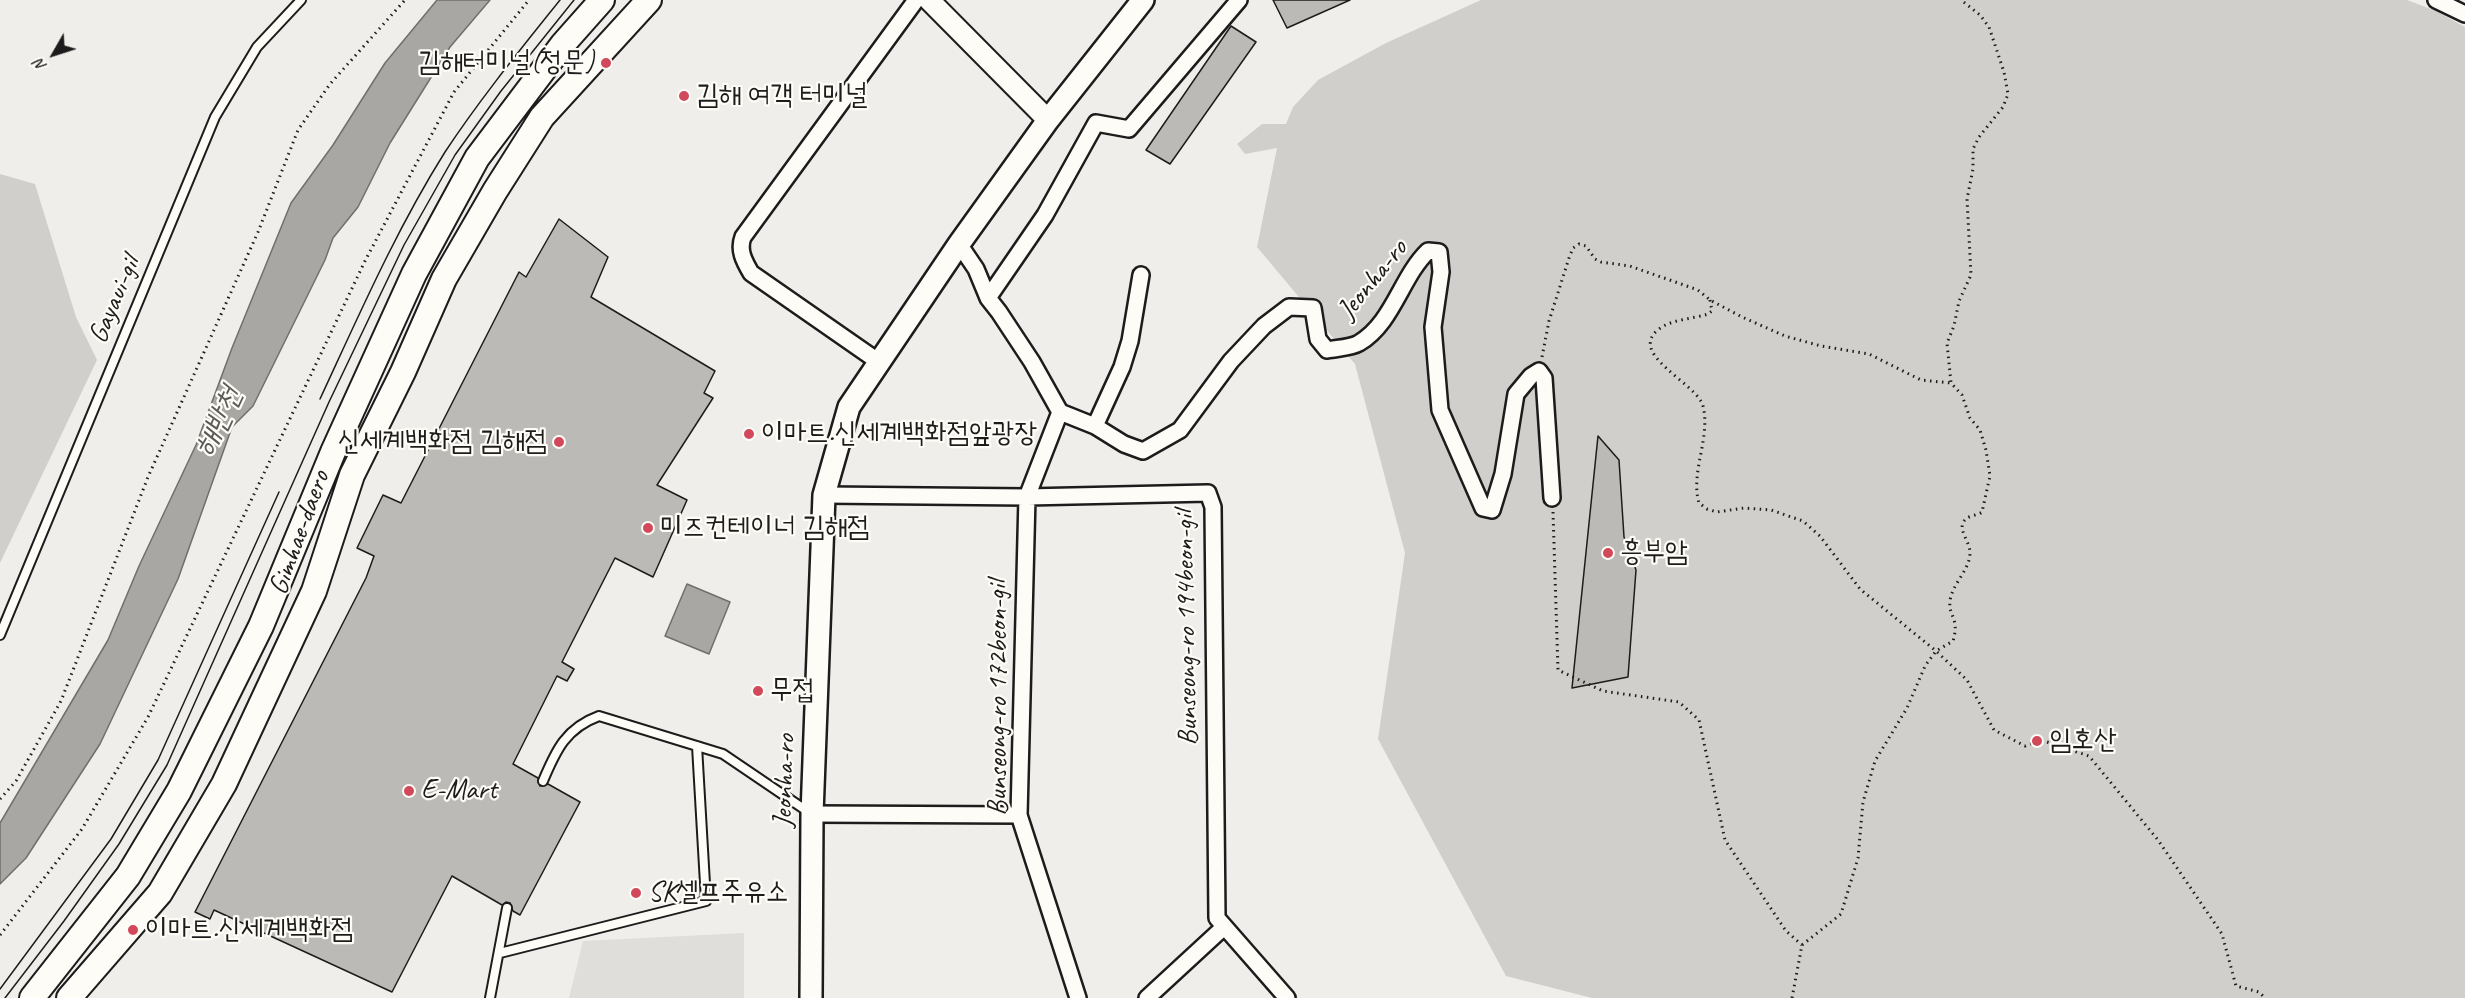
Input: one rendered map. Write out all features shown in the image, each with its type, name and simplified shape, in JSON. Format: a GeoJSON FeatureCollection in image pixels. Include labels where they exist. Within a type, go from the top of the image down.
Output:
{"type":"FeatureCollection","features":[{"type":"Feature","properties":{"kind":"main road","name":"Gimhae-daero"},"geometry":{"type":"LineString","coordinates":[[32,998],[128,876],[179,791],[261,626],[333,452],[414,274],[477,158],[563,44],[602,0]]}},
{"type":"Feature","properties":{"kind":"main road","name":"Gimhae-daero"},"geometry":{"type":"LineString","coordinates":[[69,998],[160,892],[224,784],[314,591],[352,475],[444,279],[495,190],[542,117],[649,0]]}},
{"type":"Feature","properties":{"kind":"main road","name":"Jeonha-ro"},"geometry":{"type":"LineString","coordinates":[[811,998],[812,814],[824,495],[849,407],[959,244],[1048,120],[1143,0]]}},
{"type":"Feature","properties":{"kind":"street"},"geometry":{"type":"LineString","coordinates":[[879,362],[751,273],[740,245],[743,237],[916,0]]}},
{"type":"Feature","properties":{"kind":"street"},"geometry":{"type":"LineString","coordinates":[[929,0],[1048,120]]}},
{"type":"Feature","properties":{"kind":"street"},"geometry":{"type":"LineString","coordinates":[[988,298],[1045,214],[1096,123],[1129,129],[1239,0]]}},
{"type":"Feature","properties":{"kind":"street"},"geometry":{"type":"LineString","coordinates":[[2436,0],[2465,14]]}},
{"type":"Feature","properties":{"kind":"street"},"geometry":{"type":"LineString","coordinates":[[959,244],[976,268],[988,298],[1032,362],[1060,412]]}},
{"type":"Feature","properties":{"kind":"street","name":"Jeonha-ro"},"geometry":{"type":"LineString","coordinates":[[1060,412],[1095,426],[1124,444],[1143,451],[1180,430],[1231,361],[1264,326],[1289,307],[1313,308],[1318,339],[1327,350],[1358,344],[1387,316],[1417,262],[1428,251],[1438,252],[1441,272],[1433,327],[1440,410],[1483,508],[1492,510],[1503,474],[1516,394],[1531,376],[1539,371]]}},
{"type":"Feature","properties":{"kind":"street"},"geometry":{"type":"LineString","coordinates":[[1095,426],[1122,367],[1130,341],[1141,276]]}},
{"type":"Feature","properties":{"kind":"street"},"geometry":{"type":"LineString","coordinates":[[1539,371],[1544,378],[1552,498]]}},
{"type":"Feature","properties":{"kind":"street","name":"Bunseong-ro 172beon-gil"},"geometry":{"type":"LineString","coordinates":[[1060,412],[1027,497],[1019,815],[1078,998]]}},
{"type":"Feature","properties":{"kind":"street","name":"Bunseong-ro 194beon-gil"},"geometry":{"type":"LineString","coordinates":[[824,495],[1027,497],[1208,493],[1213,507],[1217,918],[1287,998]]}},
{"type":"Feature","properties":{"kind":"street"},"geometry":{"type":"LineString","coordinates":[[812,814],[1019,815]]}},
{"type":"Feature","properties":{"kind":"street"},"geometry":{"type":"LineString","coordinates":[[1147,998],[1224,927]]}},
{"type":"Feature","properties":{"kind":"lane","name":"Gayaui-gil"},"geometry":{"type":"LineString","coordinates":[[0,635],[215,117],[257,47],[301,0]]}},
{"type":"Feature","properties":{"kind":"lane"},"geometry":{"type":"LineString","coordinates":[[543,781],[566,737],[582,722],[599,716],[723,754],[812,814]]}},
{"type":"Feature","properties":{"kind":"lane"},"geometry":{"type":"LineString","coordinates":[[500,953],[706,901],[697,746]]}},
{"type":"Feature","properties":{"kind":"lane"},"geometry":{"type":"LineString","coordinates":[[490,998],[507,908]]}},
{"type":"Feature","properties":{"kind":"path"},"geometry":{"type":"LineString","coordinates":[[0,799],[16,781],[61,700],[148,477],[258,232],[298,130],[330,84],[405,0]]}},
{"type":"Feature","properties":{"kind":"path"},"geometry":{"type":"LineString","coordinates":[[0,935],[82,829],[148,717],[365,261],[448,103],[529,0]]}},
{"type":"Feature","properties":{"kind":"path"},"geometry":{"type":"LineString","coordinates":[[1951,384],[1947,343],[1954,326],[1959,301],[1971,275],[1967,199],[1973,169],[1973,150],[1979,137],[2003,107],[2008,94],[2004,72],[1989,27],[1980,15],[1961,0]]}},
{"type":"Feature","properties":{"kind":"path"},"geometry":{"type":"LineString","coordinates":[[1539,371],[1549,321],[1569,258],[1577,244],[1584,244],[1601,262],[1630,266],[1698,290],[1710,300],[1742,317],[1785,336],[1821,346],[1869,354],[1921,380],[1951,384],[1962,395],[1970,418],[1980,429],[1990,476],[1983,512],[1968,517],[1963,522],[1962,527],[1970,555],[1950,599],[1956,630],[1953,641],[1936,651],[1925,666],[1906,708],[1875,761],[1863,802],[1858,858],[1841,914],[1802,945],[1792,998]]}},
{"type":"Feature","properties":{"kind":"path"},"geometry":{"type":"LineString","coordinates":[[1710,300],[1712,310],[1708,314],[1659,329],[1653,336],[1650,346],[1655,357],[1694,391],[1703,406],[1704,425],[1697,486],[1699,503],[1717,512],[1744,508],[1771,510],[1803,521],[1820,536],[1860,589],[1936,651],[1967,680],[1994,730],[2025,746],[2041,740],[2089,756],[2158,840],[2222,934],[2236,986],[2259,992],[2265,998]]}},
{"type":"Feature","properties":{"kind":"path"},"geometry":{"type":"LineString","coordinates":[[1552,498],[1558,670],[1603,691],[1680,702],[1699,720],[1725,840],[1786,931],[1802,945]]}},
{"type":"Feature","properties":{"kind":"shaded area"},"geometry":{"type":"Polygon","coordinates":[[[1481,0],[2407,0],[2436,11],[2465,27],[2465,998],[1592,998],[1506,976],[1378,739],[1405,553],[1355,364],[1257,247],[1277,148],[1245,154],[1237,144],[1262,124],[1286,124],[1293,107],[1318,80],[1386,43],[1481,0]]]}},
{"type":"Feature","properties":{"kind":"shaded area"},"geometry":{"type":"Polygon","coordinates":[[[0,174],[35,184],[76,317],[97,360],[0,563],[0,174]]]}},
{"type":"Feature","properties":{"kind":"shaded area"},"geometry":{"type":"Polygon","coordinates":[[[744,933],[744,998],[569,998],[583,941],[744,933]]]}},
{"type":"Feature","properties":{"kind":"water","name":"해반천"},"geometry":{"type":"Polygon","coordinates":[[[437,0],[490,0],[450,47],[390,143],[358,207],[333,238],[325,260],[253,406],[232,427],[178,579],[100,744],[26,858],[0,884],[0,823],[108,640],[139,566],[196,445],[232,348],[291,203],[333,145],[385,63],[437,0]]]}},
{"type":"Feature","properties":{"kind":"water"},"geometry":{"type":"Polygon","coordinates":[[[687,584],[730,602],[709,654],[665,636],[687,584]]]}},
{"type":"Feature","properties":{"kind":"building"},"geometry":{"type":"Polygon","coordinates":[[[1273,0],[1350,0],[1287,28],[1273,0]]]}},
{"type":"Feature","properties":{"kind":"building"},"geometry":{"type":"Polygon","coordinates":[[[1231,26],[1256,42],[1170,164],[1146,150],[1231,26]]]}},
{"type":"Feature","properties":{"kind":"building"},"geometry":{"type":"Polygon","coordinates":[[[559,219],[608,257],[591,297],[715,371],[704,393],[713,398],[657,485],[687,500],[653,577],[615,558],[562,662],[574,669],[567,681],[557,676],[513,764],[538,778],[540,786],[548,784],[580,802],[520,915],[513,911],[510,903],[506,902],[502,905],[452,876],[392,992],[214,910],[210,919],[195,912],[366,578],[374,556],[357,548],[383,495],[401,503],[519,272],[526,277],[559,219]]]}},
{"type":"Feature","properties":{"kind":"building","name":"흥부암"},"geometry":{"type":"Polygon","coordinates":[[[1598,436],[1619,460],[1624,537],[1636,570],[1628,677],[1572,688],[1598,436]]]}},
{"type":"Feature","properties":{"kind":"tram line"},"geometry":{"type":"LineString","coordinates":[[320,399],[379,273],[410,212],[445,152],[472,113],[560,0]]}},
{"type":"Feature","properties":{"kind":"tram line"},"geometry":{"type":"LineString","coordinates":[[5,998],[119,844],[167,765],[329,402],[404,245],[455,155],[501,91],[574,0]]}},
{"type":"Feature","properties":{"kind":"tram line"},"geometry":{"type":"LineString","coordinates":[[0,989],[111,839],[158,760],[279,492]]}},
{"type":"Feature","properties":{"kind":"place","name":"김해터미널(정문)"},"geometry":{"type":"Point","coordinates":[606,63]}},
{"type":"Feature","properties":{"kind":"place","name":"김해 여객 터미널"},"geometry":{"type":"Point","coordinates":[684,96]}},
{"type":"Feature","properties":{"kind":"place","name":"이마트.신세계백화점앞광장"},"geometry":{"type":"Point","coordinates":[749,434]}},
{"type":"Feature","properties":{"kind":"place","name":"신세계백화점 김해점"},"geometry":{"type":"Point","coordinates":[559,442]}},
{"type":"Feature","properties":{"kind":"place","name":"미즈컨테이너 김해점"},"geometry":{"type":"Point","coordinates":[648,528]}},
{"type":"Feature","properties":{"kind":"place","name":"흥부암"},"geometry":{"type":"Point","coordinates":[1608,553]}},
{"type":"Feature","properties":{"kind":"place","name":"무접"},"geometry":{"type":"Point","coordinates":[758,691]}},
{"type":"Feature","properties":{"kind":"place","name":"임호산"},"geometry":{"type":"Point","coordinates":[2037,741]}},
{"type":"Feature","properties":{"kind":"place","name":"E-Mart"},"geometry":{"type":"Point","coordinates":[409,791]}},
{"type":"Feature","properties":{"kind":"place","name":"SK셀프주유소"},"geometry":{"type":"Point","coordinates":[636,893]}},
{"type":"Feature","properties":{"kind":"place","name":"이마트.신세계백화점"},"geometry":{"type":"Point","coordinates":[133,930]}}]}
